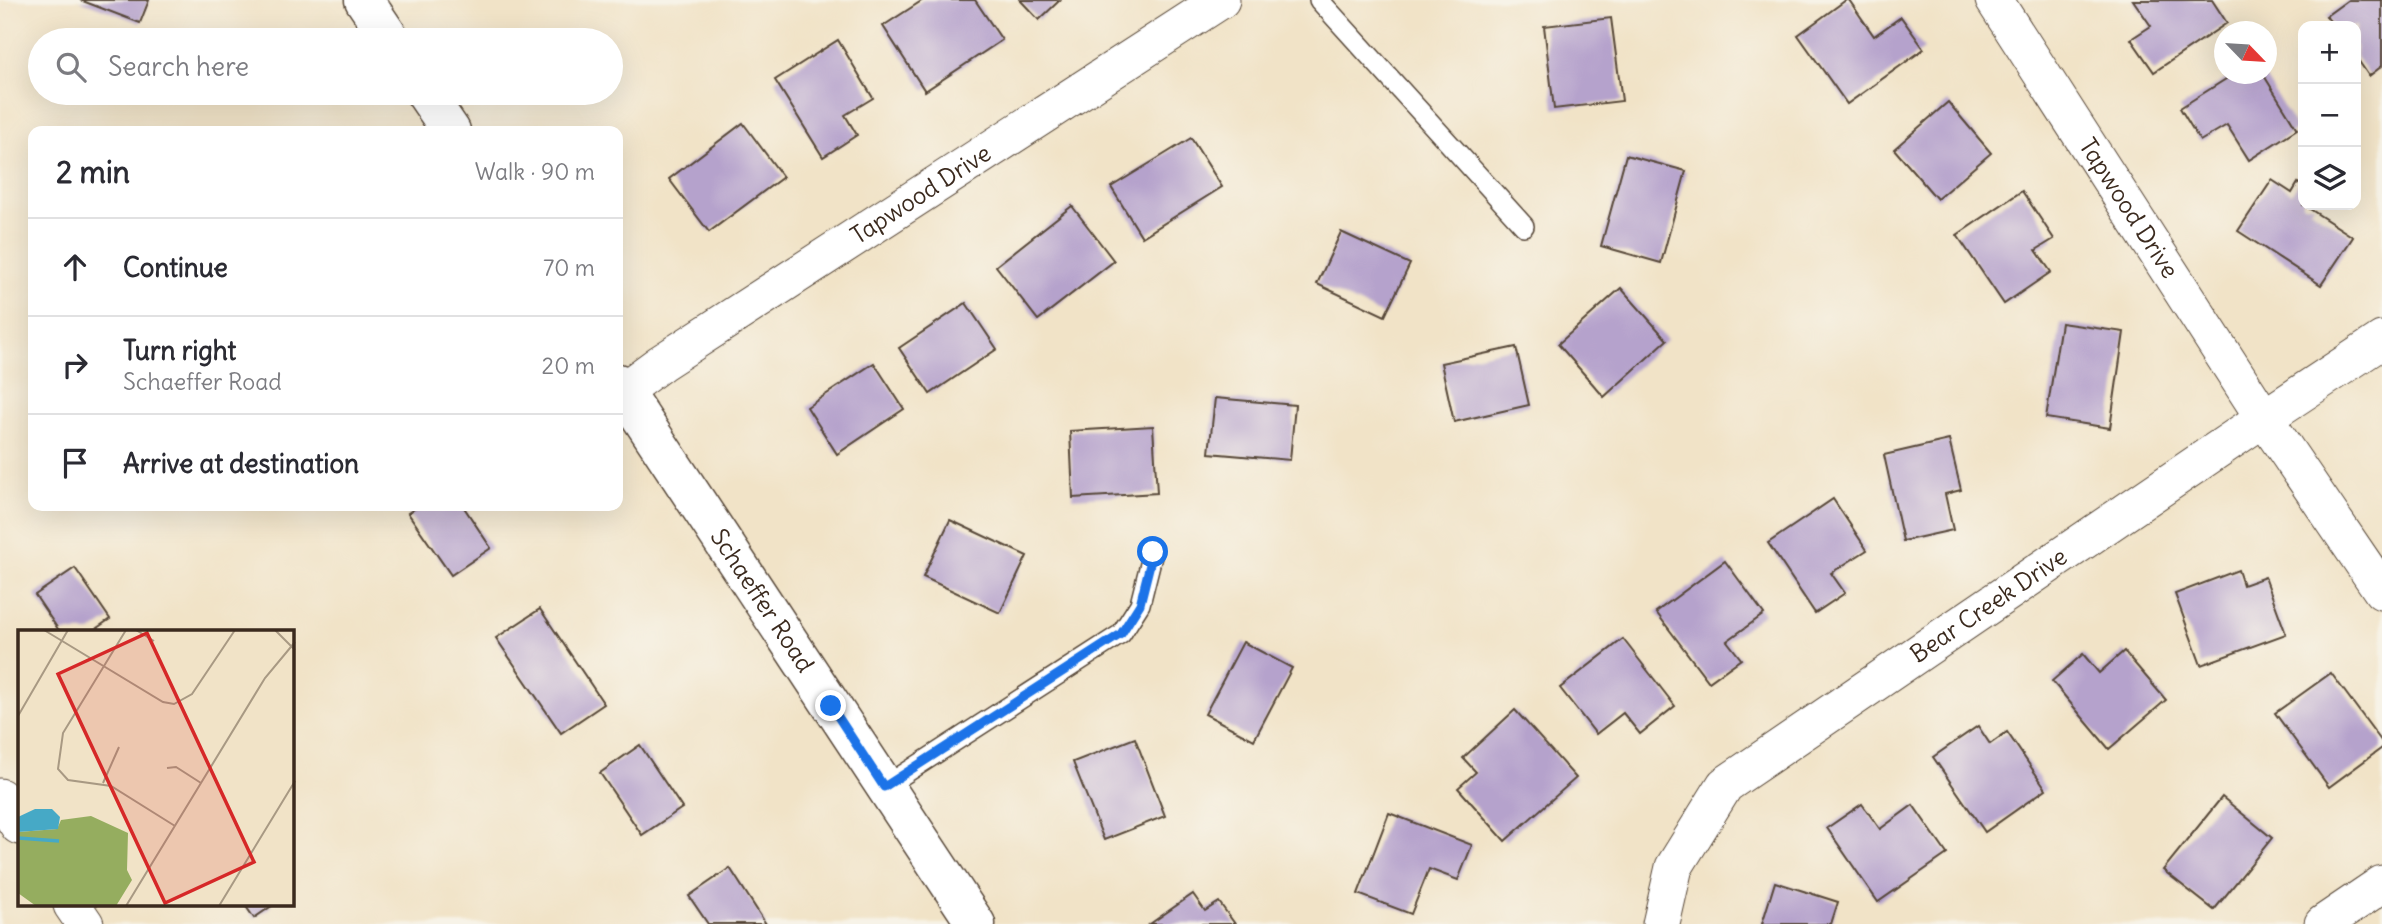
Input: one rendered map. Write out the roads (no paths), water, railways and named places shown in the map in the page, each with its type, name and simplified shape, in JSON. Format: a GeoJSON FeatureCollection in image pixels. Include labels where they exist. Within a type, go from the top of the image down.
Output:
{"type":"FeatureCollection","features":[{"type":"Feature","properties":{"kind":"street"},"geometry":{"type":"LineString","coordinates":[[364,0],[382,28]]}},
{"type":"Feature","properties":{"kind":"street","name":"Tapwood Drive"},"geometry":{"type":"LineString","coordinates":[[623,385],[1221,0]]}},
{"type":"Feature","properties":{"kind":"street","name":"Tapwood Drive"},"geometry":{"type":"LineString","coordinates":[[1994,0],[2264,418],[2382,591]]}},
{"type":"Feature","properties":{"kind":"street"},"geometry":{"type":"LineString","coordinates":[[433,105],[448,126]]}},
{"type":"Feature","properties":{"kind":"street","name":"Bear Creek Drive"},"geometry":{"type":"LineString","coordinates":[[1661,924],[1674,867],[1725,785],[2382,340]]}},
{"type":"Feature","properties":{"kind":"street","name":"Schaeffer Road"},"geometry":{"type":"LineString","coordinates":[[623,392],[976,924]]}},
{"type":"Feature","properties":{"kind":"street"},"geometry":{"type":"LineString","coordinates":[[0,797],[18,824]]}},
{"type":"Feature","properties":{"kind":"street"},"geometry":{"type":"LineString","coordinates":[[2323,924],[2382,884]]}},
{"type":"Feature","properties":{"kind":"street"},"geometry":{"type":"LineString","coordinates":[[73,906],[85,924]]}},
{"type":"Feature","properties":{"kind":"lane"},"geometry":{"type":"LineString","coordinates":[[1319,0],[1524,226]]}},
{"type":"Feature","properties":{"kind":"lane"},"geometry":{"type":"LineString","coordinates":[[884,787],[1121,634],[1140,604],[1153,552]]}}]}
